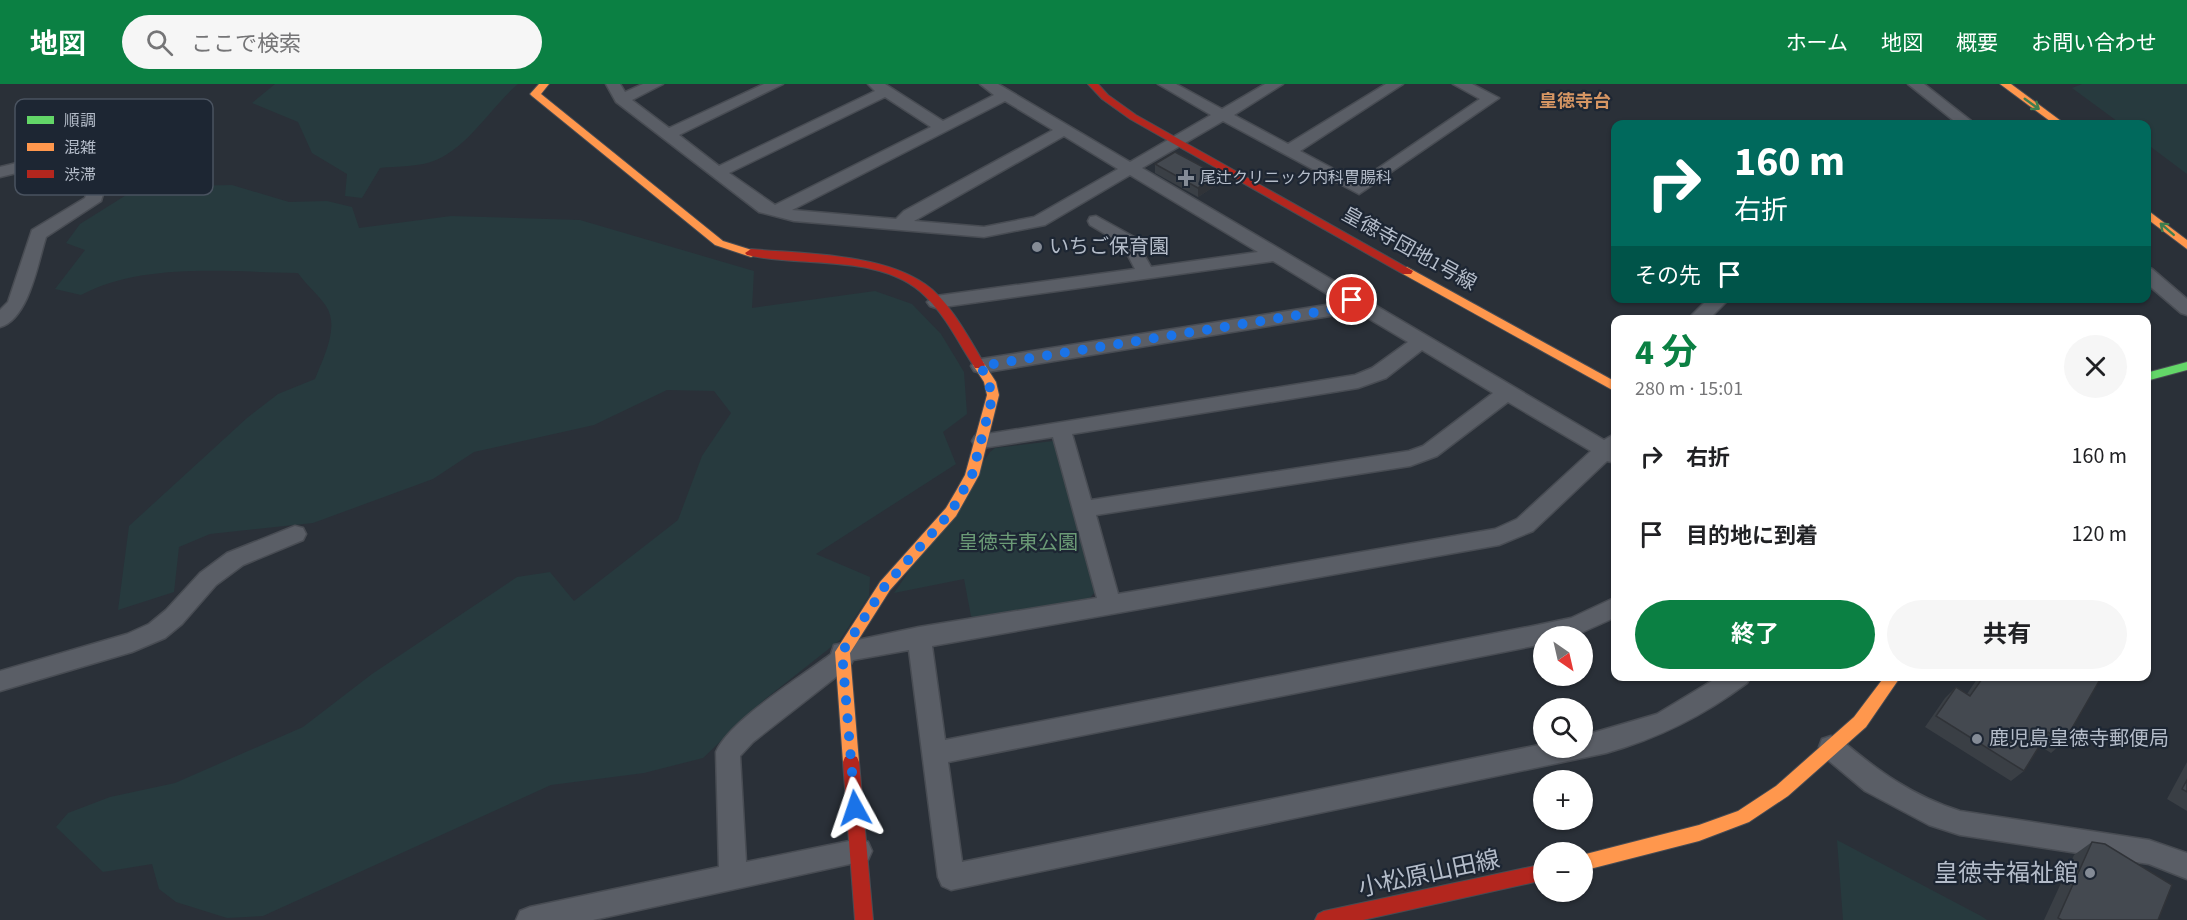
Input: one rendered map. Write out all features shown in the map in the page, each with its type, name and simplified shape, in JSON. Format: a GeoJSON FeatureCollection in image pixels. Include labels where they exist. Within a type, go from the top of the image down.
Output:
{"type":"FeatureCollection","features":[{"type":"Feature","properties":{"kind":"street"},"geometry":{"type":"LineString","coordinates":[[544,84],[535,94],[719,243],[748,253],[878,268],[923,288],[936,302],[981,366],[993,395],[972,475],[951,512],[885,586],[842,655],[744,734],[728,752],[733,877]]}},
{"type":"Feature","properties":{"kind":"street"},"geometry":{"type":"LineString","coordinates":[[613,84],[621,99],[717,173],[765,208],[775,212],[899,226],[984,232],[1039,221],[1132,170],[1276,84]]}},
{"type":"Feature","properties":{"kind":"street"},"geometry":{"type":"LineString","coordinates":[[621,99],[656,84]]}},
{"type":"Feature","properties":{"kind":"street"},"geometry":{"type":"LineString","coordinates":[[667,135],[776,84]]}},
{"type":"Feature","properties":{"kind":"street"},"geometry":{"type":"LineString","coordinates":[[987,84],[1507,392],[1611,447]]}},
{"type":"Feature","properties":{"kind":"street","name":"皇徳寺団地1号線"},"geometry":{"type":"LineString","coordinates":[[1093,84],[1106,98],[1133,117],[1611,385]]}},
{"type":"Feature","properties":{"kind":"street"},"geometry":{"type":"LineString","coordinates":[[1165,84],[1359,189],[1491,98],[1460,84]]}},
{"type":"Feature","properties":{"kind":"street"},"geometry":{"type":"LineString","coordinates":[[1289,151],[1396,84]]}},
{"type":"Feature","properties":{"kind":"street"},"geometry":{"type":"LineString","coordinates":[[1915,84],[1962,120]]}},
{"type":"Feature","properties":{"kind":"street"},"geometry":{"type":"LineString","coordinates":[[2005,84],[2054,120]]}},
{"type":"Feature","properties":{"kind":"street"},"geometry":{"type":"LineString","coordinates":[[717,173],[880,87],[942,127]]}},
{"type":"Feature","properties":{"kind":"street"},"geometry":{"type":"LineString","coordinates":[[775,212],[1005,95]]}},
{"type":"Feature","properties":{"kind":"street"},"geometry":{"type":"LineString","coordinates":[[899,226],[910,215],[1064,130]]}},
{"type":"Feature","properties":{"kind":"street"},"geometry":{"type":"LineString","coordinates":[[0,172],[15,168]]}},
{"type":"Feature","properties":{"kind":"street"},"geometry":{"type":"LineString","coordinates":[[0,321],[16,304],[38,234],[93,201],[95,195]]}},
{"type":"Feature","properties":{"kind":"street"},"geometry":{"type":"LineString","coordinates":[[2151,216],[2187,246]]}},
{"type":"Feature","properties":{"kind":"street"},"geometry":{"type":"LineString","coordinates":[[1096,221],[1130,240],[1137,249],[1145,273]]}},
{"type":"Feature","properties":{"kind":"street"},"geometry":{"type":"LineString","coordinates":[[936,302],[1276,255]]}},
{"type":"Feature","properties":{"kind":"street"},"geometry":{"type":"LineString","coordinates":[[2151,277],[2187,309]]}},
{"type":"Feature","properties":{"kind":"street"},"geometry":{"type":"LineString","coordinates":[[981,366],[1330,310],[1352,300]]}},
{"type":"Feature","properties":{"kind":"street"},"geometry":{"type":"LineString","coordinates":[[1702,315],[1715,303]]}},
{"type":"Feature","properties":{"kind":"street"},"geometry":{"type":"LineString","coordinates":[[982,441],[1358,381],[1379,373],[1421,341]]}},
{"type":"Feature","properties":{"kind":"street"},"geometry":{"type":"LineString","coordinates":[[2151,376],[2187,366]]}},
{"type":"Feature","properties":{"kind":"street"},"geometry":{"type":"LineString","coordinates":[[1083,509],[1410,458],[1430,450],[1507,392]]}},
{"type":"Feature","properties":{"kind":"street"},"geometry":{"type":"LineString","coordinates":[[1061,429],[1110,605]]}},
{"type":"Feature","properties":{"kind":"street"},"geometry":{"type":"LineString","coordinates":[[842,655],[919,637],[1499,537],[1525,525],[1611,449]]}},
{"type":"Feature","properties":{"kind":"street"},"geometry":{"type":"LineString","coordinates":[[0,681],[132,642],[157,631],[174,617],[208,579],[235,559],[295,534]]}},
{"type":"Feature","properties":{"kind":"street"},"geometry":{"type":"LineString","coordinates":[[935,753],[1533,636],[1576,626],[1611,608]]}},
{"type":"Feature","properties":{"kind":"street"},"geometry":{"type":"LineString","coordinates":[[919,637],[951,877],[1533,757]]}},
{"type":"Feature","properties":{"kind":"street"},"geometry":{"type":"LineString","coordinates":[[842,655],[864,920]]}},
{"type":"Feature","properties":{"kind":"street"},"geometry":{"type":"LineString","coordinates":[[1593,745],[1617,740],[1664,725],[1708,700],[1733,681]]}},
{"type":"Feature","properties":{"kind":"street"},"geometry":{"type":"LineString","coordinates":[[1593,860],[1699,832],[1743,817],[1782,791],[1860,722],[1890,681]]}},
{"type":"Feature","properties":{"kind":"street"},"geometry":{"type":"LineString","coordinates":[[1831,747],[1874,783],[1929,813],[1960,823],[2149,852],[2187,866]]}},
{"type":"Feature","properties":{"kind":"street"},"geometry":{"type":"LineString","coordinates":[[530,920],[859,851]]}},
{"type":"Feature","properties":{"kind":"street","name":"小松原山田線"},"geometry":{"type":"LineString","coordinates":[[1324,920],[1533,874]]}},
{"type":"Feature","properties":{"kind":"green space"},"geometry":{"type":"Polygon","coordinates":[[[275,84],[518,84],[459,145],[436,160],[423,164],[380,168],[362,198],[345,196],[347,174],[312,153],[298,122],[252,103],[275,84]]]}},
{"type":"Feature","properties":{"kind":"green space"},"geometry":{"type":"Polygon","coordinates":[[[2082,84],[2187,84],[2187,174],[2151,147],[2151,120],[2116,120],[2072,88],[2082,84]]]}},
{"type":"Feature","properties":{"kind":"green space"},"geometry":{"type":"Polygon","coordinates":[[[213,185],[232,185],[289,202],[327,201],[352,207],[359,228],[451,216],[580,220],[754,271],[752,308],[875,291],[912,304],[941,334],[964,372],[967,414],[943,432],[956,464],[816,554],[870,577],[869,596],[840,640],[764,700],[703,758],[644,773],[551,785],[263,916],[227,918],[176,902],[159,889],[152,864],[103,872],[56,827],[68,813],[110,797],[175,783],[303,727],[372,674],[517,577],[550,572],[574,601],[678,520],[702,456],[731,413],[714,391],[667,390],[594,425],[474,452],[433,479],[313,523],[210,534],[179,547],[174,592],[118,610],[129,526],[247,418],[278,394],[315,379],[329,342],[330,314],[298,273],[187,271],[131,278],[81,295],[55,289],[85,250],[66,243],[80,224],[126,195],[213,195],[213,185]]]}},
{"type":"Feature","properties":{"kind":"green space","name":"皇徳寺東公園"},"geometry":{"type":"Polygon","coordinates":[[[1053,441],[1058,443],[1095,592],[1089,599],[978,620],[971,616],[964,579],[894,593],[990,452],[995,448],[1053,441]]]}},
{"type":"Feature","properties":{"kind":"green space"},"geometry":{"type":"Polygon","coordinates":[[[1837,840],[1981,916],[1987,920],[1843,920],[1837,840]]]}},
{"type":"Feature","properties":{"kind":"building"},"geometry":{"type":"Polygon","coordinates":[[[1175,152],[1218,175],[1198,188],[1155,164],[1175,152]]]}},
{"type":"Feature","properties":{"kind":"building"},"geometry":{"type":"Polygon","coordinates":[[[1980,681],[2099,681],[2064,742],[2048,732],[2024,771],[1936,716],[1956,687],[1970,696],[1980,681]]]}},
{"type":"Feature","properties":{"kind":"building"},"geometry":{"type":"Polygon","coordinates":[[[2187,780],[2187,792],[2182,789],[2187,780]]]}},
{"type":"Feature","properties":{"kind":"building","name":"皇徳寺福祉館"},"geometry":{"type":"Polygon","coordinates":[[[2092,842],[2105,844],[2172,885],[2158,920],[2062,920],[2058,918],[2092,842]]]}},
{"type":"Feature","properties":{"kind":"traffic: fast"},"geometry":{"type":"LineString","coordinates":[[2151,376],[2187,366]]}},
{"type":"Feature","properties":{"kind":"traffic: slow"},"geometry":{"type":"LineString","coordinates":[[544,84],[535,94],[719,243],[751,253]]}},
{"type":"Feature","properties":{"kind":"traffic: slow"},"geometry":{"type":"LineString","coordinates":[[2005,84],[2054,120]]}},
{"type":"Feature","properties":{"kind":"traffic: slow"},"geometry":{"type":"LineString","coordinates":[[2151,216],[2187,246]]}},
{"type":"Feature","properties":{"kind":"traffic: slow"},"geometry":{"type":"LineString","coordinates":[[1407,271],[1611,385]]}},
{"type":"Feature","properties":{"kind":"traffic: slow"},"geometry":{"type":"LineString","coordinates":[[851,762],[842,652],[885,586],[951,512],[972,475],[993,395],[990,382],[979,365]]}},
{"type":"Feature","properties":{"kind":"traffic: slow"},"geometry":{"type":"LineString","coordinates":[[1593,860],[1699,833],[1743,817],[1782,791],[1860,722],[1890,681]]}},
{"type":"Feature","properties":{"kind":"traffic: jam"},"geometry":{"type":"LineString","coordinates":[[1093,84],[1105,97],[1133,117],[1407,271]]}},
{"type":"Feature","properties":{"kind":"traffic: jam"},"geometry":{"type":"LineString","coordinates":[[751,253],[840,261],[863,265],[905,278],[922,287],[938,303],[979,365]]}},
{"type":"Feature","properties":{"kind":"traffic: jam"},"geometry":{"type":"LineString","coordinates":[[851,762],[864,920]]}},
{"type":"Feature","properties":{"kind":"traffic: jam"},"geometry":{"type":"LineString","coordinates":[[1324,920],[1533,874]]}},
{"type":"Feature","properties":{"kind":"place","name":"尾辻クリニック内科胃腸科"},"geometry":{"type":"Point","coordinates":[1186,178]}},
{"type":"Feature","properties":{"kind":"place","name":"いちご保育園"},"geometry":{"type":"Point","coordinates":[1037,247]}},
{"type":"Feature","properties":{"kind":"place","name":"鹿児島皇徳寺郵便局"},"geometry":{"type":"Point","coordinates":[1977,739]}},
{"type":"Feature","properties":{"kind":"place","name":"皇徳寺福祉館"},"geometry":{"type":"Point","coordinates":[2090,873]}},
{"type":"Feature","properties":{"kind":"district","name":"皇徳寺台"},"geometry":{"type":"Point","coordinates":[1575,101]}},
{"type":"Feature","properties":{"kind":"route"},"geometry":{"type":"LineString","coordinates":[[855,808],[842,652],[885,586],[951,512],[972,475],[993,395],[990,382],[981,366],[1330,310],[1352,300]]}}]}
